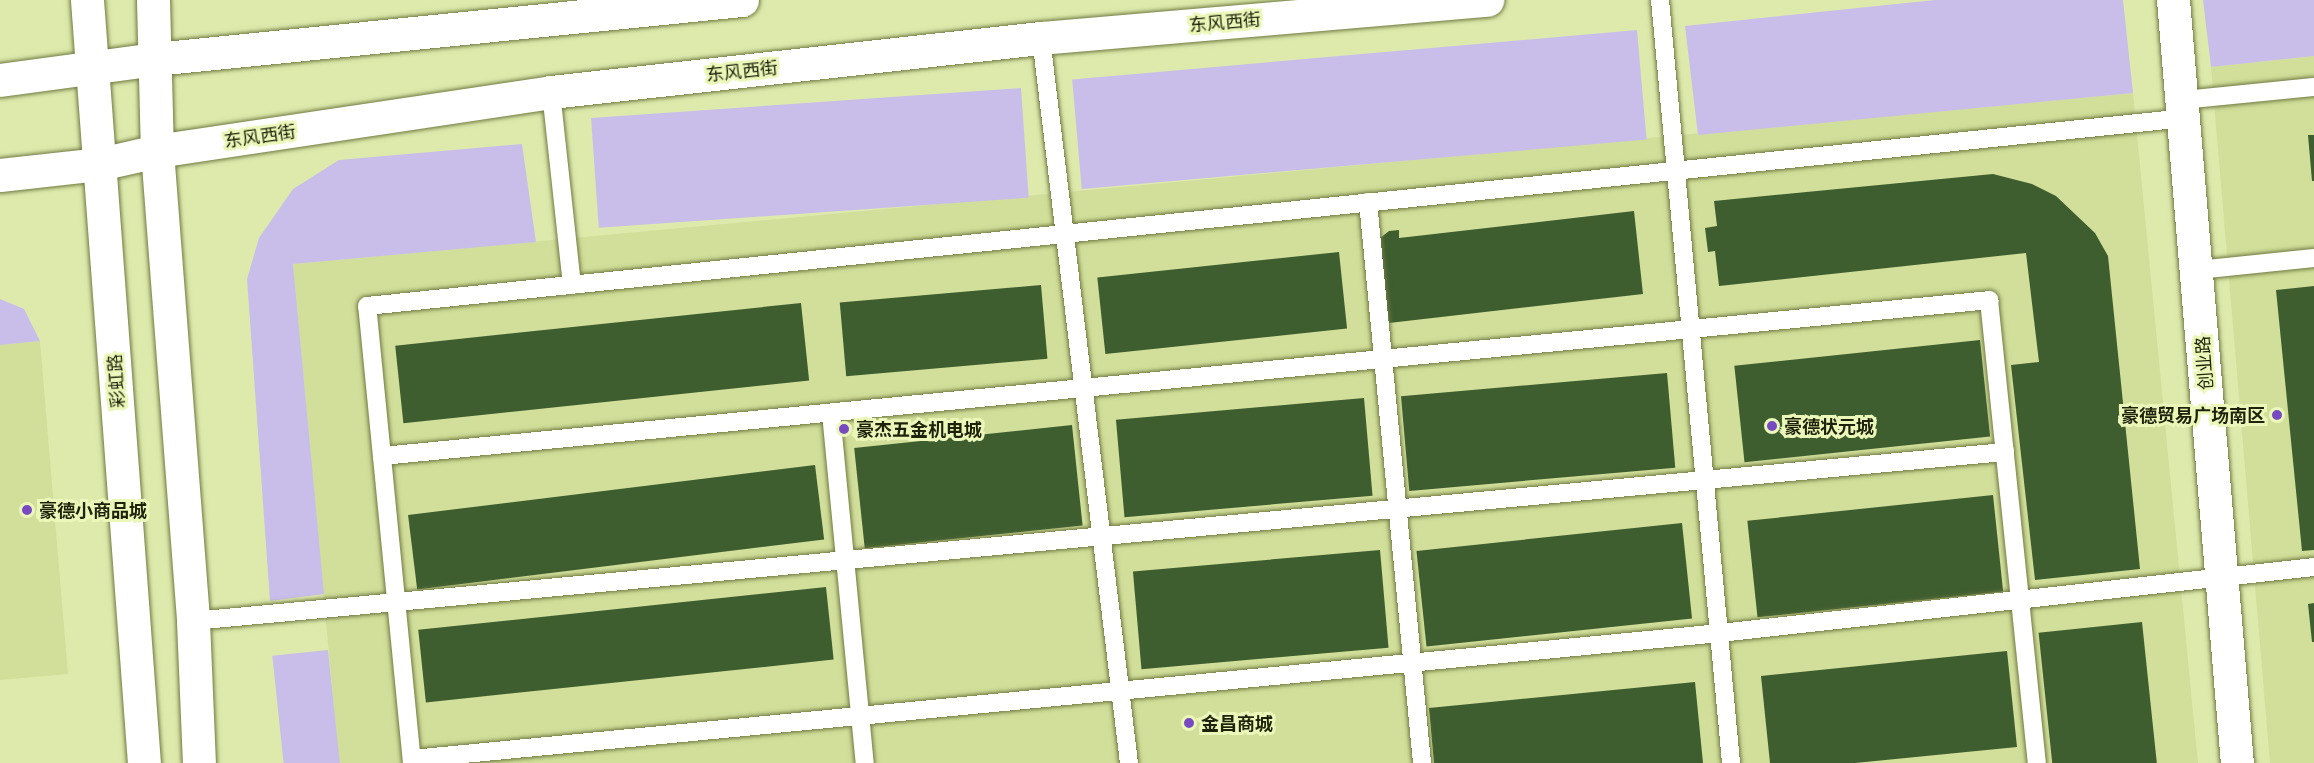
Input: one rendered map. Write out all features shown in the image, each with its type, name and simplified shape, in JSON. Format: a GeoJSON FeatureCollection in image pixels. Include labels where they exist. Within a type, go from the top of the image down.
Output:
{"type":"FeatureCollection","features":[{"type":"Feature","properties":{"kind":"main road","name":"彩虹路"},"geometry":{"type":"LineString","coordinates":[[87,0],[144,763]]}},
{"type":"Feature","properties":{"kind":"main road"},"geometry":{"type":"LineString","coordinates":[[153,0],[157,151],[193,621],[200,763]]}},
{"type":"Feature","properties":{"kind":"main road"},"geometry":{"type":"LineString","coordinates":[[0,80],[155,60],[742,0]]}},
{"type":"Feature","properties":{"kind":"main road","name":"东风西街"},"geometry":{"type":"LineString","coordinates":[[0,175],[100,164],[157,151],[551,93],[1041,38],[1487,0]]}},
{"type":"Feature","properties":{"kind":"main road","name":"创业路"},"geometry":{"type":"LineString","coordinates":[[2173,0],[2184,109],[2236,763]]}},
{"type":"Feature","properties":{"kind":"lane"},"geometry":{"type":"LineString","coordinates":[[1660,0],[1693,328],[1731,763]]}},
{"type":"Feature","properties":{"kind":"lane"},"geometry":{"type":"LineString","coordinates":[[1041,38],[1129,763]]}},
{"type":"Feature","properties":{"kind":"lane"},"geometry":{"type":"LineString","coordinates":[[2314,87],[2184,109],[1678,170],[367,306],[412,761],[1720,633],[2314,567]]}},
{"type":"Feature","properties":{"kind":"lane"},"geometry":{"type":"LineString","coordinates":[[551,93],[572,285]]}},
{"type":"Feature","properties":{"kind":"lane"},"geometry":{"type":"LineString","coordinates":[[1368,202],[1422,763]]}},
{"type":"Feature","properties":{"kind":"lane"},"geometry":{"type":"LineString","coordinates":[[2197,270],[2314,258]]}},
{"type":"Feature","properties":{"kind":"lane"},"geometry":{"type":"LineString","coordinates":[[382,456],[1989,300],[2037,763]]}},
{"type":"Feature","properties":{"kind":"lane"},"geometry":{"type":"LineString","coordinates":[[831,412],[865,763]]}},
{"type":"Feature","properties":{"kind":"lane"},"geometry":{"type":"LineString","coordinates":[[193,621],[2005,452]]}},
{"type":"Feature","properties":{"kind":"shaded area"},"geometry":{"type":"Polygon","coordinates":[[[1935,0],[2123,0],[2133,93],[1698,135],[1685,26],[1935,0]]]}},
{"type":"Feature","properties":{"kind":"shaded area"},"geometry":{"type":"Polygon","coordinates":[[[2203,0],[2314,0],[2314,56],[2211,67],[2203,0]]]}},
{"type":"Feature","properties":{"kind":"shaded area"},"geometry":{"type":"Polygon","coordinates":[[[1637,30],[1647,140],[1082,189],[1072,79],[1637,30]]]}},
{"type":"Feature","properties":{"kind":"shaded area","name":"豪德贸易广场南区"},"geometry":{"type":"Polygon","coordinates":[[[2314,56],[2314,763],[2270,763],[2211,67],[2314,56]]]}},
{"type":"Feature","properties":{"kind":"shaded area"},"geometry":{"type":"Polygon","coordinates":[[[1021,88],[1029,198],[599,228],[591,118],[1021,88]]]}},
{"type":"Feature","properties":{"kind":"shaded area"},"geometry":{"type":"Polygon","coordinates":[[[2133,93],[2198,763],[339,763],[293,264],[2133,93]]]}},
{"type":"Feature","properties":{"kind":"shaded area"},"geometry":{"type":"Polygon","coordinates":[[[522,144],[536,242],[293,264],[324,594],[270,601],[247,279],[259,238],[293,189],[339,160],[522,144]]]}},
{"type":"Feature","properties":{"kind":"shaded area"},"geometry":{"type":"Polygon","coordinates":[[[0,299],[24,309],[40,341],[0,345],[0,299]]]}},
{"type":"Feature","properties":{"kind":"shaded area","name":"豪德小商品城"},"geometry":{"type":"Polygon","coordinates":[[[40,341],[68,674],[0,680],[0,345],[40,341]]]}},
{"type":"Feature","properties":{"kind":"shaded area"},"geometry":{"type":"Polygon","coordinates":[[[328,650],[340,763],[284,763],[272,656],[328,650]]]}},
{"type":"Feature","properties":{"kind":"building"},"geometry":{"type":"Polygon","coordinates":[[[2308,135],[2314,135],[2314,181],[2312,181],[2308,135]]]}},
{"type":"Feature","properties":{"kind":"building"},"geometry":{"type":"Polygon","coordinates":[[[1993,174],[2032,184],[2056,196],[2095,233],[2108,256],[2140,569],[2035,580],[2011,365],[2039,362],[2026,253],[1719,286],[1715,251],[1708,252],[1705,228],[1717,226],[1714,201],[1993,174]]]}},
{"type":"Feature","properties":{"kind":"building"},"geometry":{"type":"Polygon","coordinates":[[[1634,211],[1643,294],[1389,323],[1379,239],[1389,231],[1399,230],[1399,238],[1634,211]]]}},
{"type":"Feature","properties":{"kind":"building"},"geometry":{"type":"Polygon","coordinates":[[[1339,252],[1347,329],[1105,354],[1097,277],[1339,252]]]}},
{"type":"Feature","properties":{"kind":"building"},"geometry":{"type":"Polygon","coordinates":[[[1041,285],[1047,359],[846,376],[840,303],[1041,285]]]}},
{"type":"Feature","properties":{"kind":"building"},"geometry":{"type":"Polygon","coordinates":[[[2314,286],[2314,550],[2302,551],[2276,290],[2314,286]]]}},
{"type":"Feature","properties":{"kind":"building"},"geometry":{"type":"Polygon","coordinates":[[[801,303],[809,381],[403,423],[395,346],[801,303]]]}},
{"type":"Feature","properties":{"kind":"building"},"geometry":{"type":"Polygon","coordinates":[[[1980,340],[1990,436],[1744,462],[1734,366],[1980,340]]]}},
{"type":"Feature","properties":{"kind":"building"},"geometry":{"type":"Polygon","coordinates":[[[1667,373],[1675,468],[1409,491],[1401,396],[1667,373]]]}},
{"type":"Feature","properties":{"kind":"building"},"geometry":{"type":"Polygon","coordinates":[[[1364,398],[1373,496],[1124,517],[1116,420],[1364,398]]]}},
{"type":"Feature","properties":{"kind":"building"},"geometry":{"type":"Polygon","coordinates":[[[1072,425],[1083,525],[865,548],[854,448],[1072,425]]]}},
{"type":"Feature","properties":{"kind":"building"},"geometry":{"type":"Polygon","coordinates":[[[815,465],[824,539],[417,589],[408,515],[815,465]]]}},
{"type":"Feature","properties":{"kind":"building"},"geometry":{"type":"Polygon","coordinates":[[[1993,495],[2003,591],[1757,617],[1747,521],[1993,495]]]}},
{"type":"Feature","properties":{"kind":"building"},"geometry":{"type":"Polygon","coordinates":[[[1682,523],[1692,618],[1426,646],[1416,551],[1682,523]]]}},
{"type":"Feature","properties":{"kind":"building"},"geometry":{"type":"Polygon","coordinates":[[[1380,550],[1389,648],[1141,669],[1133,572],[1380,550]]]}},
{"type":"Feature","properties":{"kind":"building"},"geometry":{"type":"Polygon","coordinates":[[[826,587],[834,660],[426,702],[418,630],[826,587]]]}},
{"type":"Feature","properties":{"kind":"building"},"geometry":{"type":"Polygon","coordinates":[[[2314,603],[2314,642],[2312,642],[2308,604],[2314,603]]]}},
{"type":"Feature","properties":{"kind":"building"},"geometry":{"type":"Polygon","coordinates":[[[2142,622],[2157,763],[2052,763],[2039,633],[2142,622]]]}},
{"type":"Feature","properties":{"kind":"building"},"geometry":{"type":"Polygon","coordinates":[[[2007,651],[2017,747],[1855,763],[1770,763],[1761,676],[2007,651]]]}},
{"type":"Feature","properties":{"kind":"building"},"geometry":{"type":"Polygon","coordinates":[[[1695,682],[1703,763],[1434,763],[1429,708],[1695,682]]]}},
{"type":"Feature","properties":{"kind":"place","name":"豪德贸易广场南区"},"geometry":{"type":"Point","coordinates":[2277,415]}},
{"type":"Feature","properties":{"kind":"place","name":"豪德状元城"},"geometry":{"type":"Point","coordinates":[1772,426]}},
{"type":"Feature","properties":{"kind":"place","name":"豪杰五金机电城"},"geometry":{"type":"Point","coordinates":[844,429]}},
{"type":"Feature","properties":{"kind":"place","name":"豪德小商品城"},"geometry":{"type":"Point","coordinates":[27,510]}},
{"type":"Feature","properties":{"kind":"place","name":"金昌商城"},"geometry":{"type":"Point","coordinates":[1189,723]}}]}
